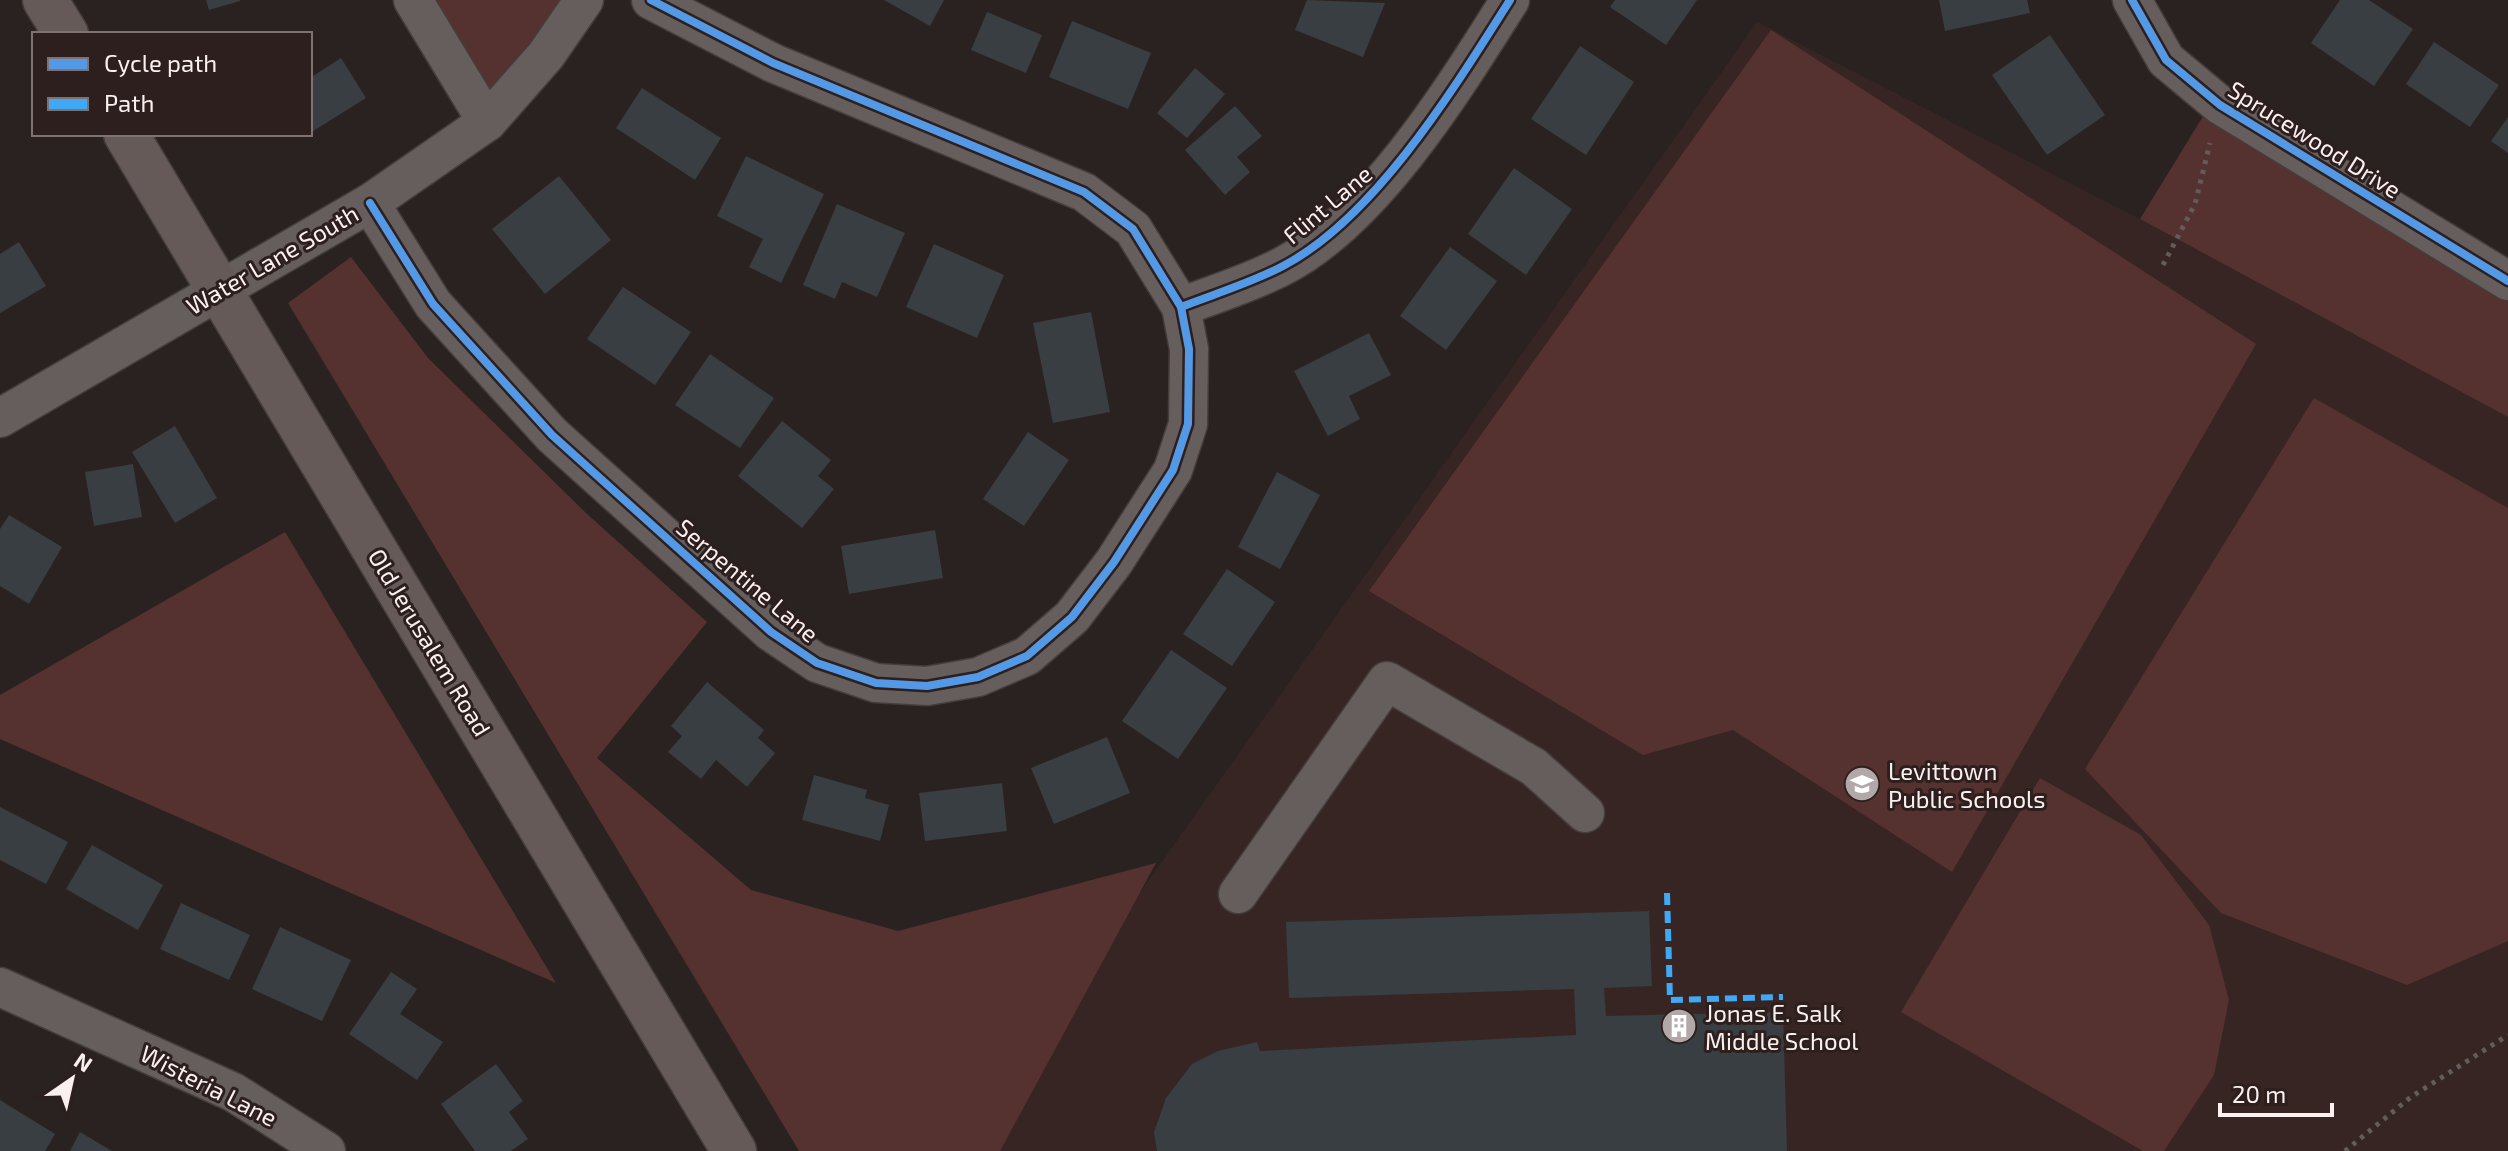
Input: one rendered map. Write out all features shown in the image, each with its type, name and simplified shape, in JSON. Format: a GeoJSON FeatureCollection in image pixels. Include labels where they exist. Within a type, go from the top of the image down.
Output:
{"type":"FeatureCollection","features":[{"type":"Feature","properties":{"kind":"main road"},"geometry":{"type":"LineString","coordinates":[[45,0],[65,32]]}},
{"type":"Feature","properties":{"kind":"main road","name":"Old Jerusalem Road"},"geometry":{"type":"LineString","coordinates":[[127,136],[734,1151]]}},
{"type":"Feature","properties":{"kind":"street"},"geometry":{"type":"LineString","coordinates":[[413,0],[487,122]]}},
{"type":"Feature","properties":{"kind":"street","name":"Water Lane South"},"geometry":{"type":"LineString","coordinates":[[0,418],[370,203],[487,122],[546,55],[584,0]]}},
{"type":"Feature","properties":{"kind":"street","name":"Serpentine Lane"},"geometry":{"type":"LineString","coordinates":[[370,203],[433,304],[552,435],[771,632],[817,663],[876,683],[927,686],[978,677],[1027,656],[1072,617],[1114,562],[1173,470],[1188,424],[1189,349],[1181,307],[1133,229],[1084,192],[773,63],[651,0]]}},
{"type":"Feature","properties":{"kind":"street","name":"Flint Lane"},"geometry":{"type":"LineString","coordinates":[[1181,307],[1283,266],[1314,246],[1388,180],[1510,0]]}},
{"type":"Feature","properties":{"kind":"street","name":"Sprucewood Drive"},"geometry":{"type":"LineString","coordinates":[[2132,0],[2166,60],[2220,105],[2508,281]]}},
{"type":"Feature","properties":{"kind":"street"},"geometry":{"type":"LineString","coordinates":[[1238,894],[1387,681],[1534,767],[1585,813]]}},
{"type":"Feature","properties":{"kind":"street","name":"Wisteria Lane"},"geometry":{"type":"LineString","coordinates":[[0,987],[233,1092],[326,1151]]}},
{"type":"Feature","properties":{"kind":"path"},"geometry":{"type":"LineString","coordinates":[[2163,265],[2195,204],[2220,105]]}},
{"type":"Feature","properties":{"kind":"path"},"geometry":{"type":"LineString","coordinates":[[2345,1151],[2411,1097],[2508,1035]]}},
{"type":"Feature","properties":{"kind":"shaded area"},"geometry":{"type":"Polygon","coordinates":[[[417,0],[578,0],[489,115],[417,0]]]}},
{"type":"Feature","properties":{"kind":"shaded area","name":"Levittown Public Schools"},"geometry":{"type":"Polygon","coordinates":[[[1757,22],[2140,219],[2508,417],[2508,1151],[957,1151],[1757,22]]]}},
{"type":"Feature","properties":{"kind":"shaded area"},"geometry":{"type":"Polygon","coordinates":[[[1771,30],[2256,344],[1952,872],[1733,730],[1643,755],[1369,591],[1771,30]]]}},
{"type":"Feature","properties":{"kind":"shaded area"},"geometry":{"type":"Polygon","coordinates":[[[2210,105],[2508,286],[2508,417],[2140,219],[2210,105]]]}},
{"type":"Feature","properties":{"kind":"shaded area"},"geometry":{"type":"Polygon","coordinates":[[[351,257],[428,358],[586,513],[707,622],[597,758],[751,890],[898,931],[1156,863],[1000,1151],[799,1151],[288,303],[351,257]]]}},
{"type":"Feature","properties":{"kind":"shaded area"},"geometry":{"type":"Polygon","coordinates":[[[2314,398],[2508,508],[2508,941],[2407,985],[2221,913],[2085,769],[2314,398]]]}},
{"type":"Feature","properties":{"kind":"shaded area"},"geometry":{"type":"Polygon","coordinates":[[[285,532],[556,983],[0,739],[0,695],[285,532]]]}},
{"type":"Feature","properties":{"kind":"shaded area"},"geometry":{"type":"Polygon","coordinates":[[[2040,778],[2141,835],[2209,925],[2229,1000],[2214,1075],[2164,1151],[2143,1151],[1901,1012],[2040,778]]]}},
{"type":"Feature","properties":{"kind":"building"},"geometry":{"type":"Polygon","coordinates":[[[206,0],[240,0],[240,1],[209,10],[206,0]]]}},
{"type":"Feature","properties":{"kind":"building"},"geometry":{"type":"Polygon","coordinates":[[[884,0],[944,0],[930,26],[884,0]]]}},
{"type":"Feature","properties":{"kind":"building"},"geometry":{"type":"Polygon","coordinates":[[[1307,0],[1385,3],[1363,57],[1295,30],[1307,0]]]}},
{"type":"Feature","properties":{"kind":"building"},"geometry":{"type":"Polygon","coordinates":[[[1615,0],[1697,0],[1666,45],[1610,7],[1615,0]]]}},
{"type":"Feature","properties":{"kind":"building"},"geometry":{"type":"Polygon","coordinates":[[[1939,0],[2027,0],[2030,13],[1945,31],[1939,0]]]}},
{"type":"Feature","properties":{"kind":"building"},"geometry":{"type":"Polygon","coordinates":[[[2340,0],[2369,0],[2413,29],[2374,86],[2311,43],[2340,0]]]}},
{"type":"Feature","properties":{"kind":"building"},"geometry":{"type":"Polygon","coordinates":[[[987,12],[1042,35],[1026,73],[971,50],[987,12]]]}},
{"type":"Feature","properties":{"kind":"building"},"geometry":{"type":"Polygon","coordinates":[[[1072,21],[1151,53],[1128,109],[1049,77],[1072,21]]]}},
{"type":"Feature","properties":{"kind":"building"},"geometry":{"type":"Polygon","coordinates":[[[2050,35],[2105,115],[2047,155],[1992,75],[2050,35]]]}},
{"type":"Feature","properties":{"kind":"building"},"geometry":{"type":"Polygon","coordinates":[[[2434,42],[2499,85],[2470,127],[2406,84],[2434,42]]]}},
{"type":"Feature","properties":{"kind":"building"},"geometry":{"type":"Polygon","coordinates":[[[1580,46],[1634,82],[1586,155],[1531,119],[1580,46]]]}},
{"type":"Feature","properties":{"kind":"building"},"geometry":{"type":"Polygon","coordinates":[[[341,58],[366,98],[312,132],[312,77],[341,58]]]}},
{"type":"Feature","properties":{"kind":"building"},"geometry":{"type":"Polygon","coordinates":[[[1195,68],[1225,94],[1187,138],[1157,113],[1195,68]]]}},
{"type":"Feature","properties":{"kind":"building"},"geometry":{"type":"Polygon","coordinates":[[[642,88],[721,138],[695,180],[616,128],[642,88]]]}},
{"type":"Feature","properties":{"kind":"building"},"geometry":{"type":"Polygon","coordinates":[[[1235,106],[1262,136],[1237,157],[1250,172],[1225,195],[1185,150],[1235,106]]]}},
{"type":"Feature","properties":{"kind":"building"},"geometry":{"type":"Polygon","coordinates":[[[2508,117],[2508,153],[2491,141],[2508,117]]]}},
{"type":"Feature","properties":{"kind":"building"},"geometry":{"type":"Polygon","coordinates":[[[746,156],[824,194],[781,283],[749,267],[763,239],[717,216],[746,156]]]}},
{"type":"Feature","properties":{"kind":"building"},"geometry":{"type":"Polygon","coordinates":[[[1514,168],[1572,209],[1526,275],[1468,234],[1514,168]]]}},
{"type":"Feature","properties":{"kind":"building"},"geometry":{"type":"Polygon","coordinates":[[[559,176],[611,240],[545,294],[492,229],[559,176]]]}},
{"type":"Feature","properties":{"kind":"building"},"geometry":{"type":"Polygon","coordinates":[[[837,204],[905,233],[877,297],[842,282],[835,299],[803,285],[837,204]]]}},
{"type":"Feature","properties":{"kind":"building"},"geometry":{"type":"Polygon","coordinates":[[[19,242],[46,286],[0,313],[0,254],[19,242]]]}},
{"type":"Feature","properties":{"kind":"building"},"geometry":{"type":"Polygon","coordinates":[[[934,244],[1004,275],[977,338],[906,307],[934,244]]]}},
{"type":"Feature","properties":{"kind":"building"},"geometry":{"type":"Polygon","coordinates":[[[1450,247],[1497,281],[1446,350],[1400,316],[1450,247]]]}},
{"type":"Feature","properties":{"kind":"building"},"geometry":{"type":"Polygon","coordinates":[[[623,287],[691,332],[655,385],[587,339],[623,287]]]}},
{"type":"Feature","properties":{"kind":"building"},"geometry":{"type":"Polygon","coordinates":[[[1091,312],[1110,412],[1053,423],[1033,323],[1091,312]]]}},
{"type":"Feature","properties":{"kind":"building"},"geometry":{"type":"Polygon","coordinates":[[[1369,333],[1391,375],[1349,396],[1360,419],[1328,436],[1294,371],[1369,333]]]}},
{"type":"Feature","properties":{"kind":"building"},"geometry":{"type":"Polygon","coordinates":[[[710,354],[774,398],[740,448],[675,405],[710,354]]]}},
{"type":"Feature","properties":{"kind":"building"},"geometry":{"type":"Polygon","coordinates":[[[782,421],[831,460],[818,476],[834,489],[802,528],[738,476],[782,421]]]}},
{"type":"Feature","properties":{"kind":"building"},"geometry":{"type":"Polygon","coordinates":[[[175,426],[217,498],[175,523],[132,452],[175,426]]]}},
{"type":"Feature","properties":{"kind":"building"},"geometry":{"type":"Polygon","coordinates":[[[1028,432],[1069,460],[1024,526],[983,499],[1028,432]]]}},
{"type":"Feature","properties":{"kind":"building"},"geometry":{"type":"Polygon","coordinates":[[[133,464],[142,517],[94,526],[85,472],[133,464]]]}},
{"type":"Feature","properties":{"kind":"building"},"geometry":{"type":"Polygon","coordinates":[[[1277,472],[1320,495],[1280,569],[1238,547],[1277,472]]]}},
{"type":"Feature","properties":{"kind":"building"},"geometry":{"type":"Polygon","coordinates":[[[9,515],[62,547],[29,604],[0,586],[0,529],[9,515]]]}},
{"type":"Feature","properties":{"kind":"building"},"geometry":{"type":"Polygon","coordinates":[[[935,530],[943,578],[849,594],[841,546],[935,530]]]}},
{"type":"Feature","properties":{"kind":"building"},"geometry":{"type":"Polygon","coordinates":[[[1227,569],[1275,602],[1232,666],[1183,634],[1227,569]]]}},
{"type":"Feature","properties":{"kind":"building"},"geometry":{"type":"Polygon","coordinates":[[[1171,650],[1227,688],[1178,759],[1122,721],[1171,650]]]}},
{"type":"Feature","properties":{"kind":"building"},"geometry":{"type":"Polygon","coordinates":[[[707,682],[764,730],[758,738],[775,753],[747,787],[716,760],[701,779],[668,752],[682,736],[671,726],[707,682]]]}},
{"type":"Feature","properties":{"kind":"building"},"geometry":{"type":"Polygon","coordinates":[[[1107,737],[1130,793],[1054,824],[1031,768],[1107,737]]]}},
{"type":"Feature","properties":{"kind":"building"},"geometry":{"type":"Polygon","coordinates":[[[814,775],[867,790],[865,798],[889,805],[880,841],[802,820],[814,775]]]}},
{"type":"Feature","properties":{"kind":"building"},"geometry":{"type":"Polygon","coordinates":[[[1002,783],[1007,831],[925,841],[919,793],[1002,783]]]}},
{"type":"Feature","properties":{"kind":"building"},"geometry":{"type":"Polygon","coordinates":[[[0,807],[68,842],[46,884],[0,860],[0,807]]]}},
{"type":"Feature","properties":{"kind":"building"},"geometry":{"type":"Polygon","coordinates":[[[92,845],[163,885],[138,930],[66,889],[92,845]]]}},
{"type":"Feature","properties":{"kind":"building"},"geometry":{"type":"Polygon","coordinates":[[[181,903],[250,935],[229,980],[160,949],[181,903]]]}},
{"type":"Feature","properties":{"kind":"building","name":"Jonas E. Salk Middle School"},"geometry":{"type":"Polygon","coordinates":[[[1649,911],[1652,986],[1604,988],[1606,1016],[1783,1012],[1787,1151],[1157,1151],[1154,1132],[1166,1098],[1192,1064],[1218,1051],[1257,1042],[1260,1051],[1576,1035],[1574,989],[1289,998],[1286,922],[1649,911]]]}},
{"type":"Feature","properties":{"kind":"building"},"geometry":{"type":"Polygon","coordinates":[[[280,927],[351,960],[322,1021],[252,989],[280,927]]]}},
{"type":"Feature","properties":{"kind":"building"},"geometry":{"type":"Polygon","coordinates":[[[391,972],[417,989],[400,1014],[443,1042],[417,1080],[349,1034],[391,972]]]}},
{"type":"Feature","properties":{"kind":"building"},"geometry":{"type":"Polygon","coordinates":[[[496,1064],[523,1101],[509,1112],[528,1139],[511,1151],[475,1151],[441,1104],[496,1064]]]}},
{"type":"Feature","properties":{"kind":"building"},"geometry":{"type":"Polygon","coordinates":[[[0,1100],[55,1134],[45,1151],[0,1151],[0,1100]]]}},
{"type":"Feature","properties":{"kind":"building"},"geometry":{"type":"Polygon","coordinates":[[[80,1132],[112,1151],[70,1151],[80,1132]]]}},
{"type":"Feature","properties":{"kind":"marked path"},"geometry":{"type":"LineString","coordinates":[[1667,893],[1670,1000],[1783,997]]}},
{"type":"Feature","properties":{"kind":"cycle path"},"geometry":{"type":"LineString","coordinates":[[370,203],[433,304],[552,435],[771,632],[817,663],[876,683],[927,686],[978,677],[1027,656],[1072,617],[1114,562],[1173,470],[1188,424],[1189,349],[1181,307],[1133,229],[1084,192],[773,63],[651,0]]}},
{"type":"Feature","properties":{"kind":"cycle path"},"geometry":{"type":"LineString","coordinates":[[1181,307],[1283,266],[1317,244],[1350,216],[1410,148],[1510,0]]}},
{"type":"Feature","properties":{"kind":"cycle path"},"geometry":{"type":"LineString","coordinates":[[2132,0],[2166,60],[2220,105],[2508,281]]}},
{"type":"Feature","properties":{"kind":"place","name":"Levittown Public Schools"},"geometry":{"type":"Point","coordinates":[1862,784]}},
{"type":"Feature","properties":{"kind":"place","name":"Jonas E. Salk Middle School"},"geometry":{"type":"Point","coordinates":[1679,1026]}}]}
